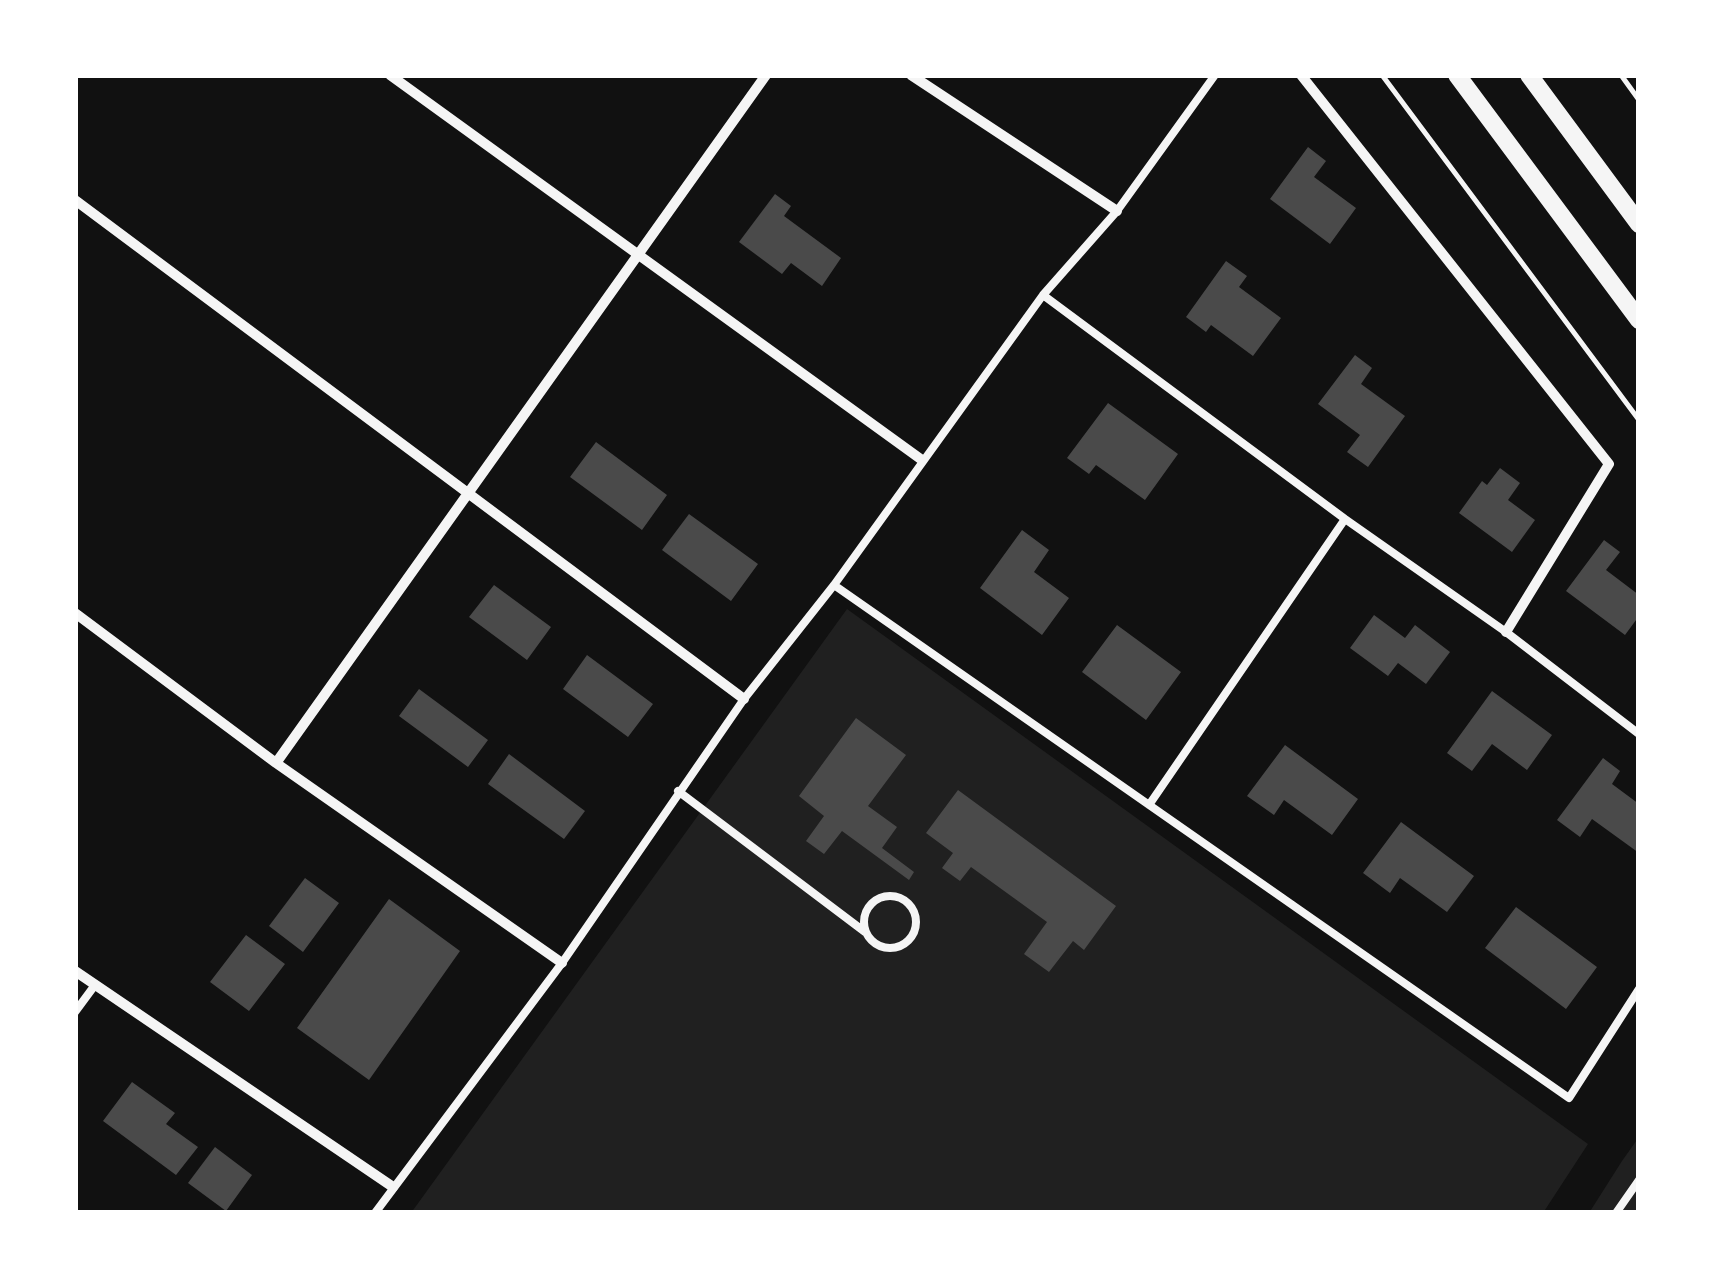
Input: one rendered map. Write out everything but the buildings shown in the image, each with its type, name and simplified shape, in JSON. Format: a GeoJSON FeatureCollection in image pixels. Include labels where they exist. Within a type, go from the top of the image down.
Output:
{"type":"FeatureCollection","features":[{"type":"Feature","properties":{"kind":"street"},"geometry":{"type":"LineString","coordinates":[[390,75],[922,460]]}},
{"type":"Feature","properties":{"kind":"street"},"geometry":{"type":"LineString","coordinates":[[276,762],[766,75]]}},
{"type":"Feature","properties":{"kind":"street"},"geometry":{"type":"LineString","coordinates":[[912,75],[1117,211]]}},
{"type":"Feature","properties":{"kind":"street"},"geometry":{"type":"LineString","coordinates":[[1301,75],[1608,464],[1506,632]]}},
{"type":"Feature","properties":{"kind":"street"},"geometry":{"type":"LineString","coordinates":[[1457,75],[1639,320]]}},
{"type":"Feature","properties":{"kind":"street"},"geometry":{"type":"LineString","coordinates":[[1528,75],[1639,224]]}},
{"type":"Feature","properties":{"kind":"street"},"geometry":{"type":"LineString","coordinates":[[75,200],[744,699]]}},
{"type":"Feature","properties":{"kind":"street"},"geometry":{"type":"LineString","coordinates":[[75,613],[276,762],[562,964]]}},
{"type":"Feature","properties":{"kind":"street"},"geometry":{"type":"LineString","coordinates":[[75,971],[393,1186]]}},
{"type":"Feature","properties":{"kind":"lane"},"geometry":{"type":"LineString","coordinates":[[375,1213],[562,964],[744,699],[834,585],[1043,295],[1117,211],[1215,75]]}},
{"type":"Feature","properties":{"kind":"lane"},"geometry":{"type":"LineString","coordinates":[[1043,295],[1345,519],[1506,632],[1639,734]]}},
{"type":"Feature","properties":{"kind":"lane"},"geometry":{"type":"LineString","coordinates":[[1149,804],[1345,519]]}},
{"type":"Feature","properties":{"kind":"lane"},"geometry":{"type":"LineString","coordinates":[[834,585],[1568,1098],[1639,989]]}},
{"type":"Feature","properties":{"kind":"lane"},"geometry":{"type":"LineString","coordinates":[[678,791],[865,932],[876,945],[900,946],[913,935],[913,911],[901,898],[883,896],[868,906],[864,914],[865,932]]}},
{"type":"Feature","properties":{"kind":"lane"},"geometry":{"type":"LineString","coordinates":[[75,1012],[94,985]]}},
{"type":"Feature","properties":{"kind":"lane"},"geometry":{"type":"LineString","coordinates":[[1616,1213],[1639,1180]]}},
{"type":"Feature","properties":{"kind":"path"},"geometry":{"type":"LineString","coordinates":[[1382,75],[1639,420]]}},
{"type":"Feature","properties":{"kind":"path"},"geometry":{"type":"LineString","coordinates":[[1621,75],[1639,100]]}},
{"type":"Feature","properties":{"kind":"shaded area"},"geometry":{"type":"Polygon","coordinates":[[[847,609],[1588,1144],[1543,1213],[411,1213],[847,609]]]}},
{"type":"Feature","properties":{"kind":"shaded area"},"geometry":{"type":"Polygon","coordinates":[[[1639,1137],[1639,1213],[1589,1213],[1622,1161],[1639,1137]]]}}]}
